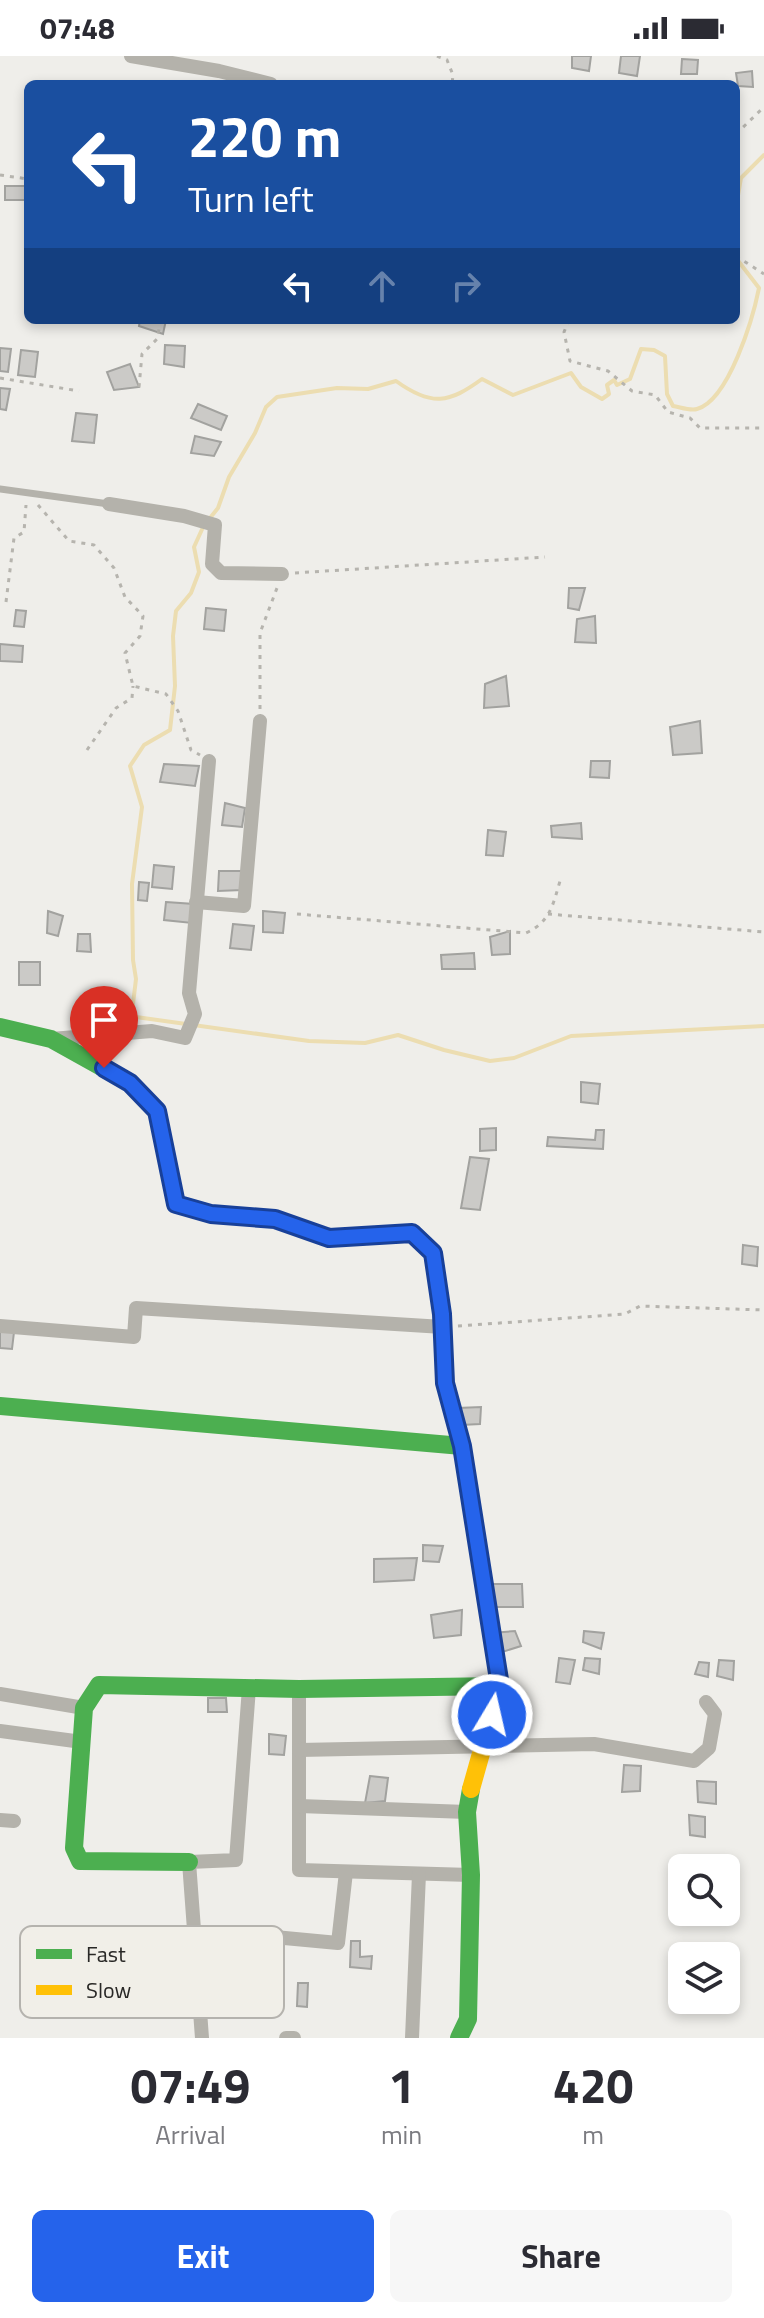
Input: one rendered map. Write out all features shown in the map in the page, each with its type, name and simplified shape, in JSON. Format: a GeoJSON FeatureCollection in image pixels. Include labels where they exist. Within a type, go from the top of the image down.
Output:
{"type":"FeatureCollection","features":[{"type":"Feature","properties":{"kind":"street"},"geometry":{"type":"LineString","coordinates":[[131,56],[241,80]]}},
{"type":"Feature","properties":{"kind":"street"},"geometry":{"type":"LineString","coordinates":[[109,504],[184,516],[215,525],[212,564],[221,573],[282,574]]}},
{"type":"Feature","properties":{"kind":"street"},"geometry":{"type":"LineString","coordinates":[[196,902],[244,906],[260,721]]}},
{"type":"Feature","properties":{"kind":"street"},"geometry":{"type":"LineString","coordinates":[[51,1039],[152,1031],[185,1038],[195,1014],[189,993],[209,761]]}},
{"type":"Feature","properties":{"kind":"street"},"geometry":{"type":"LineString","coordinates":[[0,1027],[51,1039],[130,1083],[157,1111],[176,1204],[211,1214],[275,1219],[329,1238],[412,1233],[433,1253],[443,1327],[445,1383],[462,1446],[500,1686],[485,1745],[472,1780],[467,1812],[471,1875],[468,2019],[459,2038]]}},
{"type":"Feature","properties":{"kind":"street"},"geometry":{"type":"LineString","coordinates":[[0,1326],[134,1337],[136,1308],[443,1327]]}},
{"type":"Feature","properties":{"kind":"street"},"geometry":{"type":"LineString","coordinates":[[0,1406],[462,1446]]}},
{"type":"Feature","properties":{"kind":"street"},"geometry":{"type":"LineString","coordinates":[[249,1688],[236,1860],[80,1861],[74,1848],[84,1708],[99,1685],[249,1688],[299,1689],[500,1686]]}},
{"type":"Feature","properties":{"kind":"street"},"geometry":{"type":"LineString","coordinates":[[299,1689],[299,1870],[471,1875]]}},
{"type":"Feature","properties":{"kind":"street"},"geometry":{"type":"LineString","coordinates":[[0,1694],[84,1708]]}},
{"type":"Feature","properties":{"kind":"street"},"geometry":{"type":"LineString","coordinates":[[299,1750],[594,1744],[694,1761],[709,1748],[715,1714],[706,1702]]}},
{"type":"Feature","properties":{"kind":"street"},"geometry":{"type":"LineString","coordinates":[[0,1731],[82,1742]]}},
{"type":"Feature","properties":{"kind":"street"},"geometry":{"type":"LineString","coordinates":[[299,1806],[467,1812]]}},
{"type":"Feature","properties":{"kind":"street"},"geometry":{"type":"LineString","coordinates":[[189,1862],[194,1926]]}},
{"type":"Feature","properties":{"kind":"street"},"geometry":{"type":"LineString","coordinates":[[284,1938],[338,1943],[346,1872]]}},
{"type":"Feature","properties":{"kind":"street"},"geometry":{"type":"LineString","coordinates":[[412,2038],[419,1874]]}},
{"type":"Feature","properties":{"kind":"street"},"geometry":{"type":"LineString","coordinates":[[201,2018],[202,2038]]}},
{"type":"Feature","properties":{"kind":"street"},"geometry":{"type":"LineString","coordinates":[[286,2038],[294,2038]]}},
{"type":"Feature","properties":{"kind":"lane"},"geometry":{"type":"LineString","coordinates":[[0,489],[109,504]]}},
{"type":"Feature","properties":{"kind":"path"},"geometry":{"type":"LineString","coordinates":[[437,56],[447,60],[452,80]]}},
{"type":"Feature","properties":{"kind":"path"},"geometry":{"type":"LineString","coordinates":[[740,130],[764,107]]}},
{"type":"Feature","properties":{"kind":"path"},"geometry":{"type":"LineString","coordinates":[[0,175],[24,178]]}},
{"type":"Feature","properties":{"kind":"path"},"geometry":{"type":"LineString","coordinates":[[740,259],[764,274]]}},
{"type":"Feature","properties":{"kind":"path"},"geometry":{"type":"LineString","coordinates":[[139,387],[142,354],[157,339],[160,324]]}},
{"type":"Feature","properties":{"kind":"path"},"geometry":{"type":"LineString","coordinates":[[567,324],[564,332],[570,361],[608,371],[632,391],[655,395],[668,412],[690,418],[700,428],[764,428]]}},
{"type":"Feature","properties":{"kind":"path"},"geometry":{"type":"LineString","coordinates":[[0,378],[79,391]]}},
{"type":"Feature","properties":{"kind":"path"},"geometry":{"type":"LineString","coordinates":[[6,602],[14,538],[24,532],[27,493]]}},
{"type":"Feature","properties":{"kind":"path"},"geometry":{"type":"LineString","coordinates":[[27,493],[69,541],[94,545],[114,568],[125,597],[143,616],[140,636],[125,653],[133,686],[132,698],[116,708],[87,750]]}},
{"type":"Feature","properties":{"kind":"path"},"geometry":{"type":"LineString","coordinates":[[260,721],[260,633],[282,574],[545,557]]}},
{"type":"Feature","properties":{"kind":"path"},"geometry":{"type":"LineString","coordinates":[[133,686],[166,694],[178,711],[191,750],[209,761]]}},
{"type":"Feature","properties":{"kind":"path"},"geometry":{"type":"LineString","coordinates":[[297,914],[526,933],[540,926],[548,914],[560,881]]}},
{"type":"Feature","properties":{"kind":"path"},"geometry":{"type":"LineString","coordinates":[[548,914],[764,932]]}},
{"type":"Feature","properties":{"kind":"path"},"geometry":{"type":"LineString","coordinates":[[443,1327],[625,1314],[640,1306],[764,1310]]}},
{"type":"Feature","properties":{"kind":"building"},"geometry":{"type":"Polygon","coordinates":[[[572,56],[591,56],[589,71],[572,68],[572,56]]]}},
{"type":"Feature","properties":{"kind":"building"},"geometry":{"type":"Polygon","coordinates":[[[621,56],[640,56],[637,76],[619,73],[621,56]]]}},
{"type":"Feature","properties":{"kind":"building"},"geometry":{"type":"Polygon","coordinates":[[[682,59],[698,60],[697,74],[681,74],[682,59]]]}},
{"type":"Feature","properties":{"kind":"building"},"geometry":{"type":"Polygon","coordinates":[[[752,71],[753,87],[740,86],[736,73],[752,71]]]}},
{"type":"Feature","properties":{"kind":"building"},"geometry":{"type":"Polygon","coordinates":[[[5,186],[24,186],[24,200],[5,200],[5,186]]]}},
{"type":"Feature","properties":{"kind":"building"},"geometry":{"type":"Polygon","coordinates":[[[139,324],[165,324],[163,334],[139,324]]]}},
{"type":"Feature","properties":{"kind":"building"},"geometry":{"type":"Polygon","coordinates":[[[165,345],[185,346],[184,367],[164,364],[165,345]]]}},
{"type":"Feature","properties":{"kind":"building"},"geometry":{"type":"Polygon","coordinates":[[[0,348],[11,349],[8,372],[0,371],[0,348]]]}},
{"type":"Feature","properties":{"kind":"building"},"geometry":{"type":"Polygon","coordinates":[[[21,350],[38,352],[35,377],[18,375],[21,350]]]}},
{"type":"Feature","properties":{"kind":"building"},"geometry":{"type":"Polygon","coordinates":[[[130,364],[139,387],[114,390],[107,372],[130,364]]]}},
{"type":"Feature","properties":{"kind":"building"},"geometry":{"type":"Polygon","coordinates":[[[0,388],[10,389],[6,410],[0,409],[0,388]]]}},
{"type":"Feature","properties":{"kind":"building"},"geometry":{"type":"Polygon","coordinates":[[[198,404],[227,416],[221,430],[191,418],[198,404]]]}},
{"type":"Feature","properties":{"kind":"building"},"geometry":{"type":"Polygon","coordinates":[[[76,413],[97,415],[94,443],[72,441],[76,413]]]}},
{"type":"Feature","properties":{"kind":"building"},"geometry":{"type":"Polygon","coordinates":[[[195,436],[221,442],[214,456],[191,453],[195,436]]]}},
{"type":"Feature","properties":{"kind":"building"},"geometry":{"type":"Polygon","coordinates":[[[569,588],[585,588],[579,610],[568,608],[569,588]]]}},
{"type":"Feature","properties":{"kind":"building"},"geometry":{"type":"Polygon","coordinates":[[[206,608],[226,610],[224,631],[204,629],[206,608]]]}},
{"type":"Feature","properties":{"kind":"building"},"geometry":{"type":"Polygon","coordinates":[[[16,610],[26,611],[24,627],[14,626],[16,610]]]}},
{"type":"Feature","properties":{"kind":"building"},"geometry":{"type":"Polygon","coordinates":[[[595,616],[596,643],[575,642],[577,619],[595,616]]]}},
{"type":"Feature","properties":{"kind":"building"},"geometry":{"type":"Polygon","coordinates":[[[0,644],[23,646],[22,662],[0,661],[0,644]]]}},
{"type":"Feature","properties":{"kind":"building"},"geometry":{"type":"Polygon","coordinates":[[[506,676],[509,706],[484,708],[485,684],[506,676]]]}},
{"type":"Feature","properties":{"kind":"building"},"geometry":{"type":"Polygon","coordinates":[[[700,721],[702,753],[673,755],[670,727],[700,721]]]}},
{"type":"Feature","properties":{"kind":"building"},"geometry":{"type":"Polygon","coordinates":[[[591,761],[610,761],[609,778],[590,777],[591,761]]]}},
{"type":"Feature","properties":{"kind":"building"},"geometry":{"type":"Polygon","coordinates":[[[164,764],[199,766],[195,786],[160,782],[164,764]]]}},
{"type":"Feature","properties":{"kind":"building"},"geometry":{"type":"Polygon","coordinates":[[[225,803],[245,808],[242,827],[222,825],[225,803]]]}},
{"type":"Feature","properties":{"kind":"building"},"geometry":{"type":"Polygon","coordinates":[[[581,823],[582,839],[552,837],[551,826],[581,823]]]}},
{"type":"Feature","properties":{"kind":"building"},"geometry":{"type":"Polygon","coordinates":[[[488,830],[506,832],[503,856],[486,855],[488,830]]]}},
{"type":"Feature","properties":{"kind":"building"},"geometry":{"type":"Polygon","coordinates":[[[154,865],[174,867],[172,889],[152,887],[154,865]]]}},
{"type":"Feature","properties":{"kind":"building"},"geometry":{"type":"Polygon","coordinates":[[[219,871],[241,871],[242,890],[218,891],[219,871]]]}},
{"type":"Feature","properties":{"kind":"building"},"geometry":{"type":"Polygon","coordinates":[[[139,882],[149,883],[147,901],[138,900],[139,882]]]}},
{"type":"Feature","properties":{"kind":"building"},"geometry":{"type":"Polygon","coordinates":[[[166,902],[194,904],[192,923],[164,920],[166,902]]]}},
{"type":"Feature","properties":{"kind":"building"},"geometry":{"type":"Polygon","coordinates":[[[48,911],[63,916],[58,936],[47,933],[48,911]]]}},
{"type":"Feature","properties":{"kind":"building"},"geometry":{"type":"Polygon","coordinates":[[[263,911],[285,913],[283,933],[263,932],[263,911]]]}},
{"type":"Feature","properties":{"kind":"building"},"geometry":{"type":"Polygon","coordinates":[[[233,924],[254,926],[251,950],[230,948],[233,924]]]}},
{"type":"Feature","properties":{"kind":"building"},"geometry":{"type":"Polygon","coordinates":[[[510,931],[510,954],[492,955],[490,937],[510,931]]]}},
{"type":"Feature","properties":{"kind":"building"},"geometry":{"type":"Polygon","coordinates":[[[78,934],[90,934],[91,952],[77,951],[78,934]]]}},
{"type":"Feature","properties":{"kind":"building"},"geometry":{"type":"Polygon","coordinates":[[[474,953],[475,969],[442,969],[441,955],[474,953]]]}},
{"type":"Feature","properties":{"kind":"building"},"geometry":{"type":"Polygon","coordinates":[[[19,962],[40,962],[40,985],[19,985],[19,962]]]}},
{"type":"Feature","properties":{"kind":"building"},"geometry":{"type":"Polygon","coordinates":[[[581,1082],[600,1084],[598,1104],[581,1102],[581,1082]]]}},
{"type":"Feature","properties":{"kind":"building"},"geometry":{"type":"Polygon","coordinates":[[[496,1128],[496,1150],[480,1151],[480,1129],[496,1128]]]}},
{"type":"Feature","properties":{"kind":"building"},"geometry":{"type":"Polygon","coordinates":[[[596,1130],[604,1130],[603,1149],[547,1146],[548,1137],[595,1140],[596,1130]]]}},
{"type":"Feature","properties":{"kind":"building"},"geometry":{"type":"Polygon","coordinates":[[[470,1157],[489,1159],[480,1210],[461,1208],[470,1157]]]}},
{"type":"Feature","properties":{"kind":"building"},"geometry":{"type":"Polygon","coordinates":[[[743,1245],[758,1247],[757,1266],[742,1264],[743,1245]]]}},
{"type":"Feature","properties":{"kind":"building"},"geometry":{"type":"Polygon","coordinates":[[[0,1330],[14,1332],[12,1349],[0,1348],[0,1330]]]}},
{"type":"Feature","properties":{"kind":"building"},"geometry":{"type":"Polygon","coordinates":[[[481,1407],[480,1424],[461,1425],[458,1408],[481,1407]]]}},
{"type":"Feature","properties":{"kind":"building"},"geometry":{"type":"Polygon","coordinates":[[[423,1545],[443,1546],[439,1562],[423,1561],[423,1545]]]}},
{"type":"Feature","properties":{"kind":"building"},"geometry":{"type":"Polygon","coordinates":[[[417,1558],[414,1580],[374,1582],[374,1559],[417,1558]]]}},
{"type":"Feature","properties":{"kind":"building"},"geometry":{"type":"Polygon","coordinates":[[[493,1584],[522,1584],[523,1607],[493,1607],[493,1584]]]}},
{"type":"Feature","properties":{"kind":"building"},"geometry":{"type":"Polygon","coordinates":[[[462,1610],[461,1635],[434,1638],[431,1615],[462,1610]]]}},
{"type":"Feature","properties":{"kind":"building"},"geometry":{"type":"Polygon","coordinates":[[[515,1631],[521,1646],[499,1653],[492,1633],[515,1631]]]}},
{"type":"Feature","properties":{"kind":"building"},"geometry":{"type":"Polygon","coordinates":[[[584,1631],[604,1633],[601,1649],[583,1642],[584,1631]]]}},
{"type":"Feature","properties":{"kind":"building"},"geometry":{"type":"Polygon","coordinates":[[[559,1658],[575,1660],[570,1684],[556,1682],[559,1658]]]}},
{"type":"Feature","properties":{"kind":"building"},"geometry":{"type":"Polygon","coordinates":[[[585,1658],[600,1659],[599,1674],[583,1670],[585,1658]]]}},
{"type":"Feature","properties":{"kind":"building"},"geometry":{"type":"Polygon","coordinates":[[[719,1660],[734,1661],[733,1680],[717,1676],[719,1660]]]}},
{"type":"Feature","properties":{"kind":"building"},"geometry":{"type":"Polygon","coordinates":[[[699,1662],[709,1663],[708,1677],[695,1674],[699,1662]]]}},
{"type":"Feature","properties":{"kind":"building"},"geometry":{"type":"Polygon","coordinates":[[[208,1698],[226,1698],[227,1712],[208,1712],[208,1698]]]}},
{"type":"Feature","properties":{"kind":"building"},"geometry":{"type":"Polygon","coordinates":[[[269,1734],[286,1736],[284,1755],[269,1754],[269,1734]]]}},
{"type":"Feature","properties":{"kind":"building"},"geometry":{"type":"Polygon","coordinates":[[[624,1765],[641,1766],[640,1791],[622,1792],[624,1765]]]}},
{"type":"Feature","properties":{"kind":"building"},"geometry":{"type":"Polygon","coordinates":[[[370,1776],[388,1778],[385,1801],[365,1803],[370,1776]]]}},
{"type":"Feature","properties":{"kind":"building"},"geometry":{"type":"Polygon","coordinates":[[[697,1781],[716,1782],[716,1804],[698,1802],[697,1781]]]}},
{"type":"Feature","properties":{"kind":"building"},"geometry":{"type":"Polygon","coordinates":[[[689,1815],[705,1817],[705,1837],[690,1835],[689,1815]]]}},
{"type":"Feature","properties":{"kind":"building"},"geometry":{"type":"Polygon","coordinates":[[[351,1941],[360,1941],[360,1957],[372,1956],[371,1969],[350,1967],[351,1941]]]}},
{"type":"Feature","properties":{"kind":"building"},"geometry":{"type":"Polygon","coordinates":[[[298,1983],[308,1983],[307,2007],[297,2006],[298,1983]]]}},
{"type":"Feature","properties":{"kind":"waterway"},"geometry":{"type":"LineString","coordinates":[[740,184],[741,178],[764,155]]}},
{"type":"Feature","properties":{"kind":"waterway"},"geometry":{"type":"LineString","coordinates":[[210,518],[218,508],[229,477],[255,433],[266,407],[277,397],[337,388],[368,389],[396,381],[420,395],[440,399],[460,393],[482,379],[513,395],[571,373],[581,387],[602,399],[609,394],[607,385],[614,380],[617,385],[630,379],[641,349],[654,350],[665,356],[667,394],[673,406],[697,409],[709,402],[729,375],[756,301],[759,288],[740,263]]}},
{"type":"Feature","properties":{"kind":"waterway"},"geometry":{"type":"LineString","coordinates":[[204,525],[194,547],[199,572],[191,593],[176,611],[173,636],[175,686],[170,730],[144,745],[130,766],[142,807],[132,884],[136,979],[132,1012],[136,1017],[309,1041],[365,1043],[398,1035],[490,1061],[514,1058],[571,1036],[764,1026]]}},
{"type":"Feature","properties":{"kind":"traffic: fast"},"geometry":{"type":"LineString","coordinates":[[0,1027],[51,1039],[130,1083],[157,1111],[176,1204],[211,1214],[275,1219],[329,1238],[412,1233],[433,1253],[442,1314],[445,1383],[462,1446],[472,1510]]}},
{"type":"Feature","properties":{"kind":"traffic: fast"},"geometry":{"type":"LineString","coordinates":[[0,1406],[462,1446]]}},
{"type":"Feature","properties":{"kind":"traffic: fast"},"geometry":{"type":"LineString","coordinates":[[189,1862],[80,1861],[74,1848],[84,1708],[99,1685],[299,1689],[500,1686]]}},
{"type":"Feature","properties":{"kind":"traffic: fast"},"geometry":{"type":"LineString","coordinates":[[459,2038],[468,2019],[471,1875],[467,1812],[471,1789]]}},
{"type":"Feature","properties":{"kind":"traffic: slow"},"geometry":{"type":"LineString","coordinates":[[471,1789],[500,1686],[472,1510]]}},
{"type":"Feature","properties":{"kind":"route"},"geometry":{"type":"LineString","coordinates":[[104,1068],[130,1083],[157,1111],[176,1204],[211,1214],[275,1219],[329,1238],[412,1233],[433,1253],[442,1314],[445,1383],[462,1446],[500,1686],[492,1715]]}}]}
